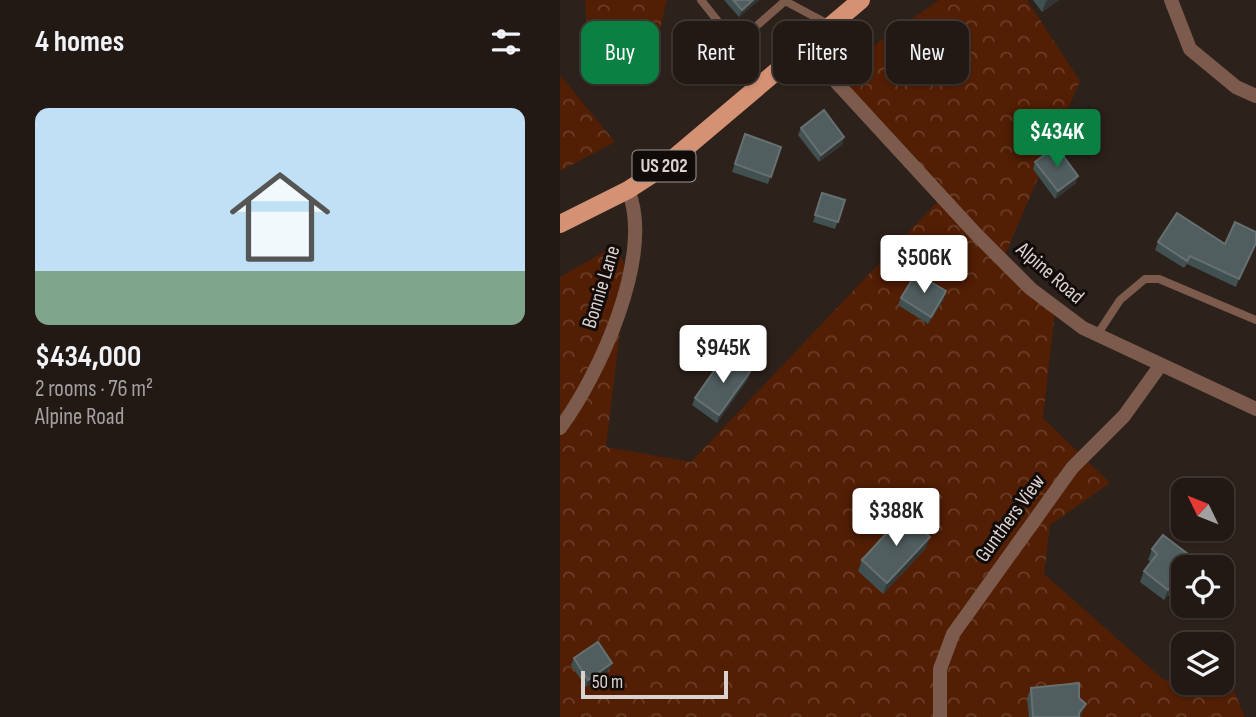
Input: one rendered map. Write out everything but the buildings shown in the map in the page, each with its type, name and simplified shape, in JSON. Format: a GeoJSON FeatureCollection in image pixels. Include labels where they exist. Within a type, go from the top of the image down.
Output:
{"type":"FeatureCollection","features":[{"type":"Feature","properties":{"kind":"main road","name":"US 202"},"geometry":{"type":"LineString","coordinates":[[835,21],[861,0]]}},
{"type":"Feature","properties":{"kind":"main road","name":"US 202"},"geometry":{"type":"LineString","coordinates":[[560,224],[628,190],[704,135],[773,74]]}},
{"type":"Feature","properties":{"kind":"street"},"geometry":{"type":"LineString","coordinates":[[1171,0],[1190,49],[1236,87],[1256,96]]}},
{"type":"Feature","properties":{"kind":"street","name":"Alpine Road"},"geometry":{"type":"LineString","coordinates":[[838,84],[975,233],[1031,289],[1083,328],[1256,409]]}},
{"type":"Feature","properties":{"kind":"street","name":"Bonnie Lane"},"geometry":{"type":"LineString","coordinates":[[560,428],[600,357],[624,298],[637,251],[635,206],[628,190]]}},
{"type":"Feature","properties":{"kind":"street","name":"Gunthers View"},"geometry":{"type":"LineString","coordinates":[[940,717],[940,669],[953,634],[1072,468],[1124,416],[1160,366]]}},
{"type":"Feature","properties":{"kind":"lane"},"geometry":{"type":"LineString","coordinates":[[701,0],[718,21]]}},
{"type":"Feature","properties":{"kind":"lane"},"geometry":{"type":"LineString","coordinates":[[759,24],[785,2],[822,21]]}},
{"type":"Feature","properties":{"kind":"lane"},"geometry":{"type":"LineString","coordinates":[[753,84],[755,89]]}},
{"type":"Feature","properties":{"kind":"lane"},"geometry":{"type":"LineString","coordinates":[[1097,335],[1120,300],[1145,279],[1159,279],[1256,320]]}},
{"type":"Feature","properties":{"kind":"green space"},"geometry":{"type":"Polygon","coordinates":[[[585,0],[667,0],[659,32],[659,21],[586,21],[585,0]]]}},
{"type":"Feature","properties":{"kind":"green space"},"geometry":{"type":"Polygon","coordinates":[[[939,0],[1027,0],[1080,81],[1004,257],[1056,302],[1043,418],[1110,483],[1050,525],[1044,574],[1164,680],[1171,680],[1171,695],[1234,695],[1234,692],[1245,717],[560,717],[560,277],[616,245],[625,266],[624,298],[606,447],[691,462],[942,197],[843,84],[872,84],[872,48],[886,37],[886,84],[969,84],[969,21],[909,21],[939,0]]]}},
{"type":"Feature","properties":{"kind":"green space"},"geometry":{"type":"Polygon","coordinates":[[[560,75],[615,142],[560,171],[560,75]]]}}]}
